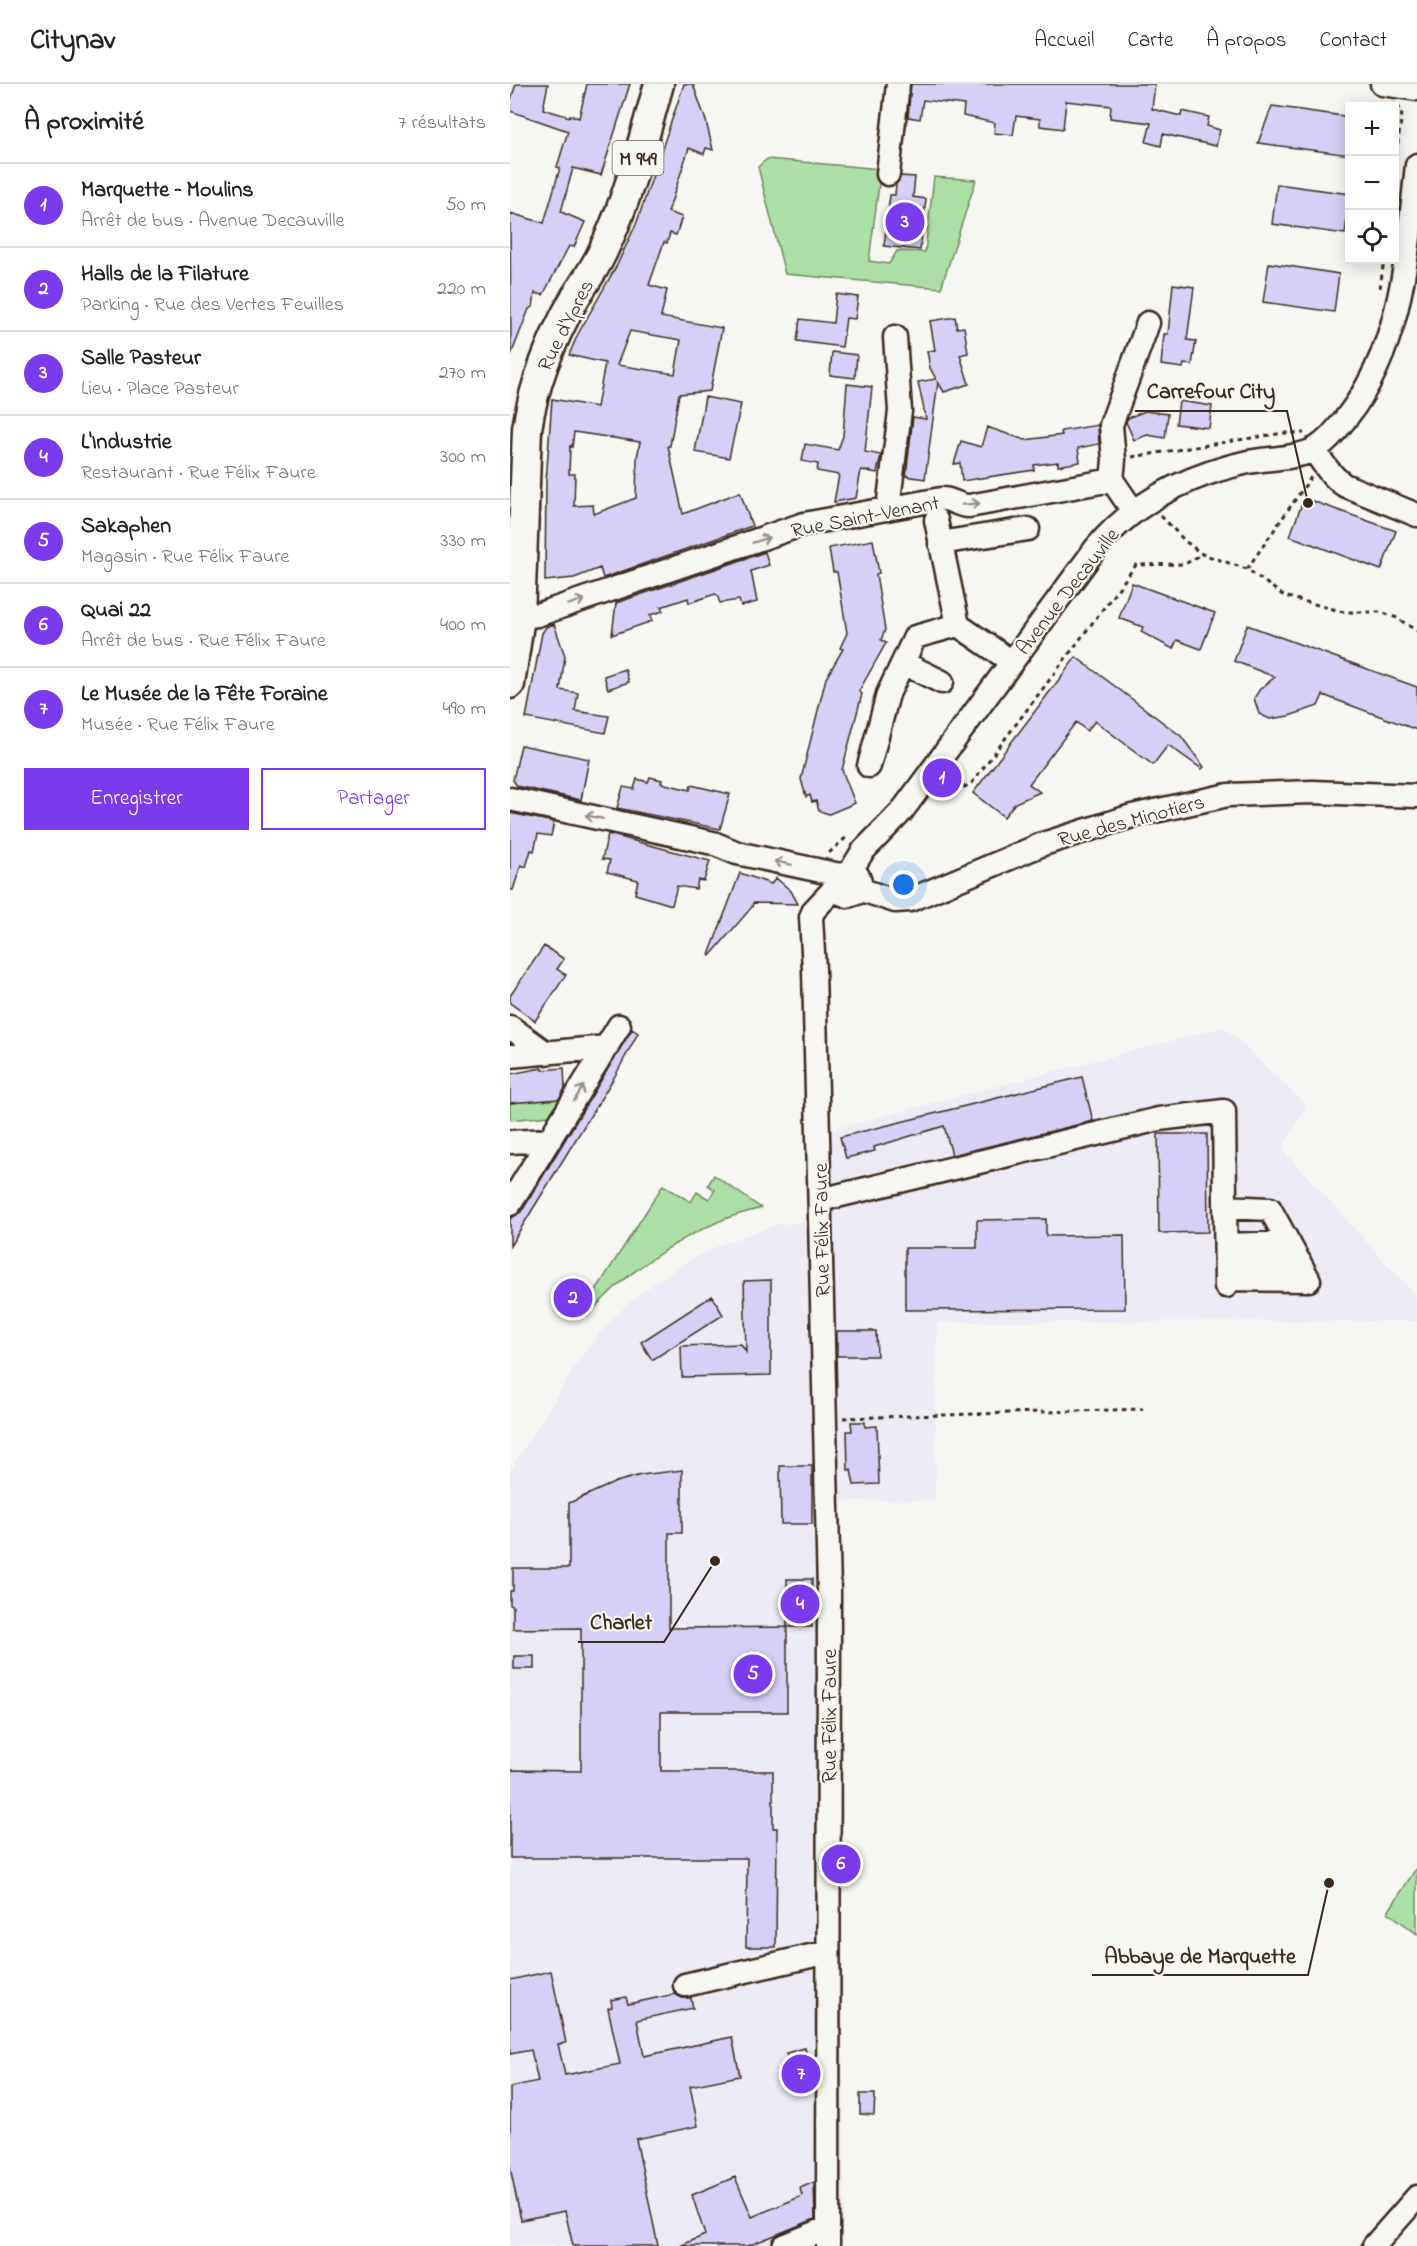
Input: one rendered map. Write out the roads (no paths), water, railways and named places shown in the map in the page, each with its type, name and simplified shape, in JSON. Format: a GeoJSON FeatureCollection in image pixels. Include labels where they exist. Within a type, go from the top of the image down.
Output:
{"type":"FeatureCollection","features":[{"type":"Feature","properties":{"kind":"main road","name":"Rue d'Ypres"},"geometry":{"type":"LineString","coordinates":[[510,684],[530,408],[539,376],[553,341],[602,254],[612,230],[635,168],[659,84]]}},
{"type":"Feature","properties":{"kind":"street"},"geometry":{"type":"LineString","coordinates":[[612,230],[646,164],[669,84]]}},
{"type":"Feature","properties":{"kind":"street"},"geometry":{"type":"LineString","coordinates":[[888,174],[898,84]]}},
{"type":"Feature","properties":{"kind":"street"},"geometry":{"type":"LineString","coordinates":[[1388,85],[1417,89]]}},
{"type":"Feature","properties":{"kind":"street","name":"Avenue Decauville"},"geometry":{"type":"LineString","coordinates":[[846,883],[863,851],[902,811],[1113,528],[1141,506],[1192,479],[1220,469],[1302,454],[1318,456],[1368,384],[1386,343],[1401,292],[1417,165]]}},
{"type":"Feature","properties":{"kind":"street"},"geometry":{"type":"LineString","coordinates":[[1141,506],[1113,470],[1111,424],[1148,323]]}},
{"type":"Feature","properties":{"kind":"street"},"geometry":{"type":"LineString","coordinates":[[888,508],[900,411],[895,337]]}},
{"type":"Feature","properties":{"kind":"street"},"geometry":{"type":"LineString","coordinates":[[1318,456],[1336,480],[1344,485],[1417,515]]}},
{"type":"Feature","properties":{"kind":"street","name":"Rue Saint-Venant"},"geometry":{"type":"LineString","coordinates":[[515,616],[537,615],[804,524],[946,499],[959,505],[969,506],[1113,470]]}},
{"type":"Feature","properties":{"kind":"street"},"geometry":{"type":"LineString","coordinates":[[936,520],[958,625],[1012,663]]}},
{"type":"Feature","properties":{"kind":"street"},"geometry":{"type":"LineString","coordinates":[[940,543],[1028,529]]}},
{"type":"Feature","properties":{"kind":"street"},"geometry":{"type":"LineString","coordinates":[[869,766],[888,694],[915,637],[958,625]]}},
{"type":"Feature","properties":{"kind":"street"},"geometry":{"type":"LineString","coordinates":[[903,663],[942,682]]}},
{"type":"Feature","properties":{"kind":"street","name":"Rue des Minotiers"},"geometry":{"type":"LineString","coordinates":[[846,883],[889,900],[905,901],[1043,844],[1131,816],[1228,795],[1312,792],[1417,796]]}},
{"type":"Feature","properties":{"kind":"street"},"geometry":{"type":"LineString","coordinates":[[510,799],[713,843],[737,853],[846,883]]}},
{"type":"Feature","properties":{"kind":"street","name":"Rue Félix Faure"},"geometry":{"type":"LineString","coordinates":[[828,2237],[829,1591],[814,970],[824,924],[846,883]]}},
{"type":"Feature","properties":{"kind":"street"},"geometry":{"type":"LineString","coordinates":[[510,1204],[619,1026]]}},
{"type":"Feature","properties":{"kind":"street"},"geometry":{"type":"LineString","coordinates":[[510,1027],[546,1053]]}},
{"type":"Feature","properties":{"kind":"street"},"geometry":{"type":"LineString","coordinates":[[510,1056],[608,1047]]}},
{"type":"Feature","properties":{"kind":"street"},"geometry":{"type":"LineString","coordinates":[[820,1200],[1159,1119],[1224,1111],[1226,1268]]}},
{"type":"Feature","properties":{"kind":"street"},"geometry":{"type":"LineString","coordinates":[[510,1142],[550,1140]]}},
{"type":"Feature","properties":{"kind":"street"},"geometry":{"type":"LineString","coordinates":[[1225,1207],[1270,1209],[1310,1280],[1226,1268]]}},
{"type":"Feature","properties":{"kind":"street"},"geometry":{"type":"LineString","coordinates":[[1226,1268],[1294,1252]]}},
{"type":"Feature","properties":{"kind":"street"},"geometry":{"type":"LineString","coordinates":[[685,1985],[828,1952]]}},
{"type":"Feature","properties":{"kind":"street"},"geometry":{"type":"LineString","coordinates":[[1374,2246],[1417,2197]]}},
{"type":"Feature","properties":{"kind":"street"},"geometry":{"type":"LineString","coordinates":[[784,2246],[828,2237]]}},
{"type":"Feature","properties":{"kind":"place","name":"Salle Pasteur"},"geometry":{"type":"Point","coordinates":[905,222]}},
{"type":"Feature","properties":{"kind":"place","name":"Carrefour City"},"geometry":{"type":"Point","coordinates":[1308,503]}},
{"type":"Feature","properties":{"kind":"place","name":"Marquette – Moulins"},"geometry":{"type":"Point","coordinates":[942,778]}},
{"type":"Feature","properties":{"kind":"place","name":"Halls de la Filature"},"geometry":{"type":"Point","coordinates":[573,1298]}},
{"type":"Feature","properties":{"kind":"place","name":"Charlet"},"geometry":{"type":"Point","coordinates":[715,1561]}},
{"type":"Feature","properties":{"kind":"place","name":"L'Industrie"},"geometry":{"type":"Point","coordinates":[800,1604]}},
{"type":"Feature","properties":{"kind":"place","name":"Sakaphen"},"geometry":{"type":"Point","coordinates":[753,1674]}},
{"type":"Feature","properties":{"kind":"place","name":"Quai 22"},"geometry":{"type":"Point","coordinates":[841,1864]}},
{"type":"Feature","properties":{"kind":"place","name":"Abbaye de Marquette"},"geometry":{"type":"Point","coordinates":[1329,1883]}},
{"type":"Feature","properties":{"kind":"place","name":"Le Musée de la Fête Foraine"},"geometry":{"type":"Point","coordinates":[801,2074]}}]}
